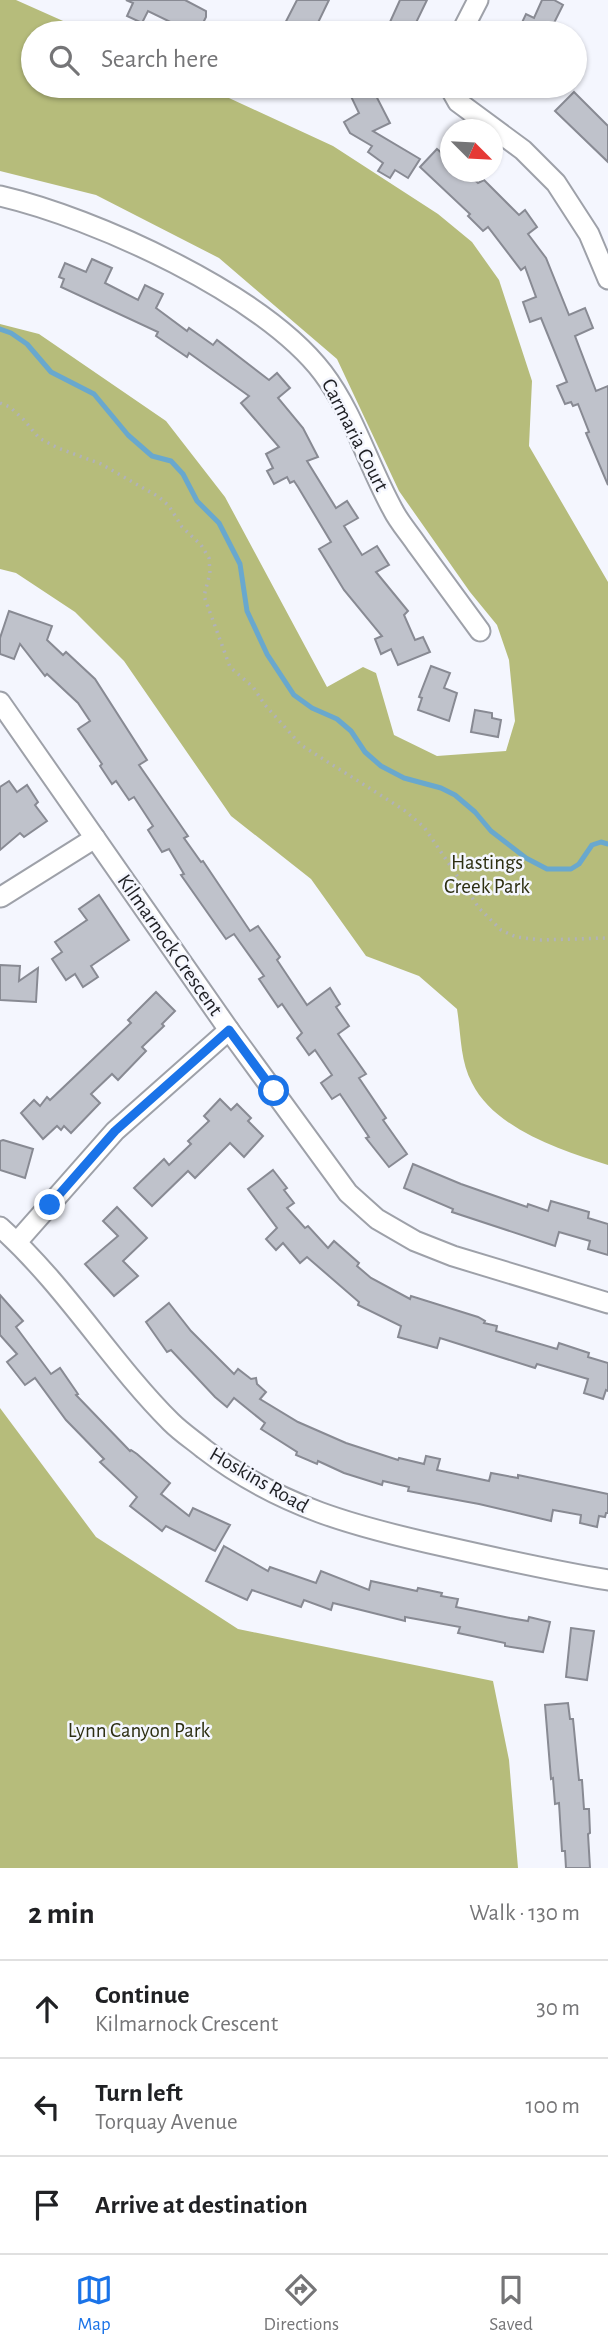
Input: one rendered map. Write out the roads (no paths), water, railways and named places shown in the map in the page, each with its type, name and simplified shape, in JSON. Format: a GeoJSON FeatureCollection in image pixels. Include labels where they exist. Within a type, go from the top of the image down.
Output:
{"type":"FeatureCollection","features":[{"type":"Feature","properties":{"kind":"street"},"geometry":{"type":"LineString","coordinates":[[467,21],[478,0]]}},
{"type":"Feature","properties":{"kind":"street"},"geometry":{"type":"LineString","coordinates":[[456,98],[523,150],[556,183],[589,234],[608,279]]}},
{"type":"Feature","properties":{"kind":"street","name":"Carmaria Court"},"geometry":{"type":"LineString","coordinates":[[0,196],[78,220],[203,279],[248,306],[299,347],[321,370],[334,389],[358,433],[394,512],[480,631]]}},
{"type":"Feature","properties":{"kind":"street","name":"Kilmarnock Crescent"},"geometry":{"type":"LineString","coordinates":[[0,702],[229,1030],[348,1193],[377,1219],[415,1241],[453,1256],[608,1304]]}},
{"type":"Feature","properties":{"kind":"street"},"geometry":{"type":"LineString","coordinates":[[1,897],[95,838]]}},
{"type":"Feature","properties":{"kind":"street"},"geometry":{"type":"LineString","coordinates":[[17,1242],[115,1131],[229,1030]]}},
{"type":"Feature","properties":{"kind":"street","name":"Hoskins Road"},"geometry":{"type":"LineString","coordinates":[[0,1227],[17,1242],[63,1294],[138,1388],[173,1425],[224,1465],[306,1509],[377,1531],[608,1580]]}},
{"type":"Feature","properties":{"kind":"waterway"},"geometry":{"type":"LineString","coordinates":[[0,329],[27,344],[51,372],[94,394],[128,435],[152,456],[171,461],[183,474],[197,501],[219,523],[240,564],[247,611],[267,654],[294,695],[312,708],[337,719],[351,731],[365,752],[381,766],[404,778],[441,788],[455,795],[475,812],[491,831],[526,858],[547,869],[571,869],[579,864],[592,845],[601,842],[608,844]]}},
{"type":"Feature","properties":{"kind":"park label","name":"Hastings Creek Park"},"geometry":{"type":"Point","coordinates":[487,874]}},
{"type":"Feature","properties":{"kind":"park label","name":"Lynn Canyon Park"},"geometry":{"type":"Point","coordinates":[139,1730]}}]}
